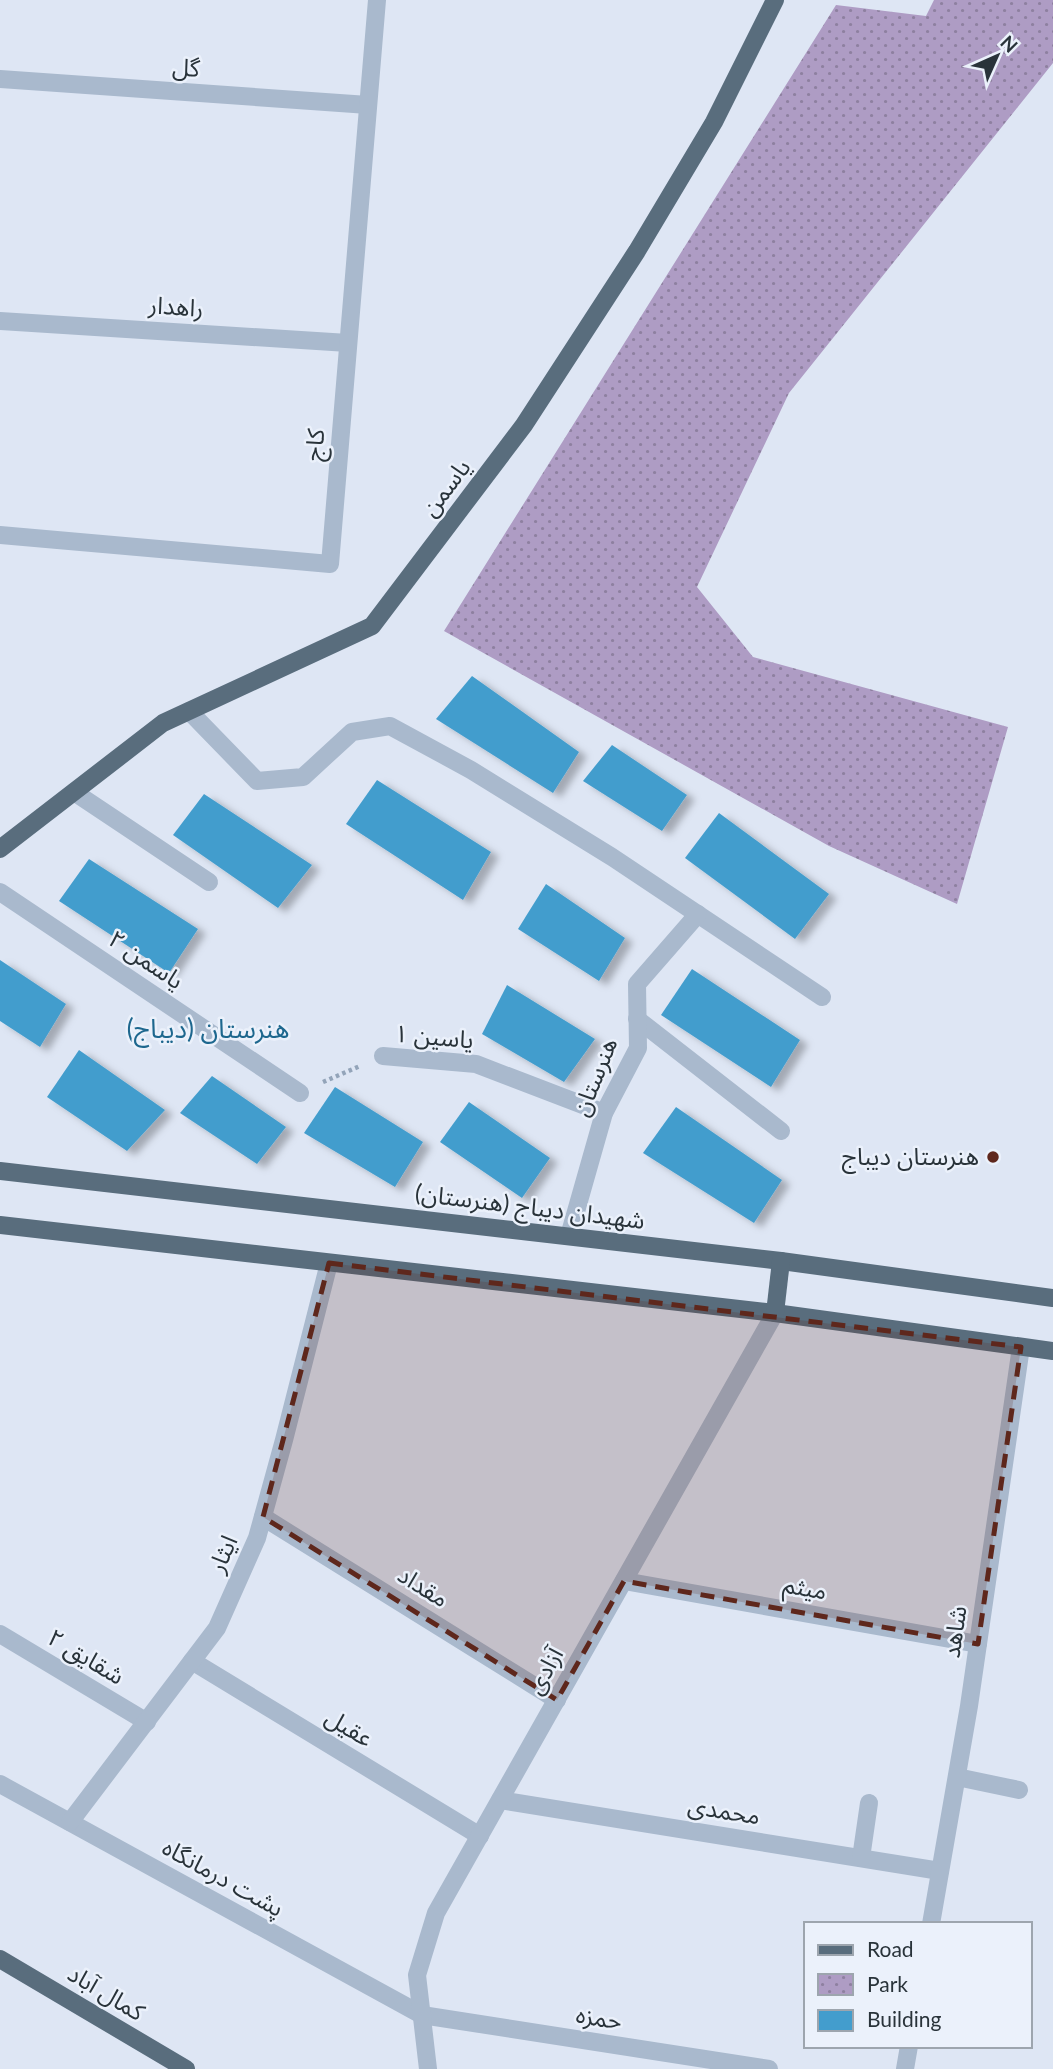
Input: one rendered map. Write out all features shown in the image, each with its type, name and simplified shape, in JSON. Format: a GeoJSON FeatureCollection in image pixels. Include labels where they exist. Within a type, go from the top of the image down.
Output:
{"type":"FeatureCollection","features":[{"type":"Feature","properties":{"kind":"main road","name":"یاسمن"},"geometry":{"type":"LineString","coordinates":[[0,849],[163,723],[372,626],[524,425],[629,262],[714,122],[775,0]]}},
{"type":"Feature","properties":{"kind":"main road","name":"شهیدان دیباج (هنرستان)"},"geometry":{"type":"LineString","coordinates":[[0,1171],[781,1261],[1053,1298]]}},
{"type":"Feature","properties":{"kind":"main road"},"geometry":{"type":"LineString","coordinates":[[0,1225],[775,1314],[1053,1351]]}},
{"type":"Feature","properties":{"kind":"main road"},"geometry":{"type":"LineString","coordinates":[[775,1314],[781,1261]]}},
{"type":"Feature","properties":{"kind":"main road","name":"کمال آباد"},"geometry":{"type":"LineString","coordinates":[[0,1959],[186,2069]]}},
{"type":"Feature","properties":{"kind":"street","name":"کاج"},"geometry":{"type":"LineString","coordinates":[[0,535],[330,564],[377,0]]}},
{"type":"Feature","properties":{"kind":"street","name":"گل"},"geometry":{"type":"LineString","coordinates":[[0,79],[368,105]]}},
{"type":"Feature","properties":{"kind":"street","name":"راهدار"},"geometry":{"type":"LineString","coordinates":[[0,320],[348,343]]}},
{"type":"Feature","properties":{"kind":"street"},"geometry":{"type":"LineString","coordinates":[[189,711],[257,781],[303,777],[352,732],[390,726],[471,770],[612,857],[822,996]]}},
{"type":"Feature","properties":{"kind":"street"},"geometry":{"type":"LineString","coordinates":[[74,792],[209,882]]}},
{"type":"Feature","properties":{"kind":"street","name":"یاسمن ۲"},"geometry":{"type":"LineString","coordinates":[[0,892],[300,1093]]}},
{"type":"Feature","properties":{"kind":"street","name":"هنرستان"},"geometry":{"type":"LineString","coordinates":[[569,1236],[604,1112],[638,1048],[637,984],[698,914]]}},
{"type":"Feature","properties":{"kind":"street"},"geometry":{"type":"LineString","coordinates":[[637,1019],[781,1131]]}},
{"type":"Feature","properties":{"kind":"street","name":"یاسین ۱"},"geometry":{"type":"LineString","coordinates":[[383,1056],[476,1064],[604,1112]]}},
{"type":"Feature","properties":{"kind":"street","name":"ایثار"},"geometry":{"type":"LineString","coordinates":[[70,1822],[217,1628],[257,1538],[329,1263]]}},
{"type":"Feature","properties":{"kind":"street","name":"آزادی"},"geometry":{"type":"LineString","coordinates":[[428,2069],[417,1975],[436,1913],[775,1314]]}},
{"type":"Feature","properties":{"kind":"street","name":"شاهد"},"geometry":{"type":"LineString","coordinates":[[931,1922],[978,1644],[1021,1347]]}},
{"type":"Feature","properties":{"kind":"street","name":"مقداد"},"geometry":{"type":"LineString","coordinates":[[263,1517],[556,1700]]}},
{"type":"Feature","properties":{"kind":"street","name":"میثم"},"geometry":{"type":"LineString","coordinates":[[624,1581],[978,1644]]}},
{"type":"Feature","properties":{"kind":"street","name":"شقایق ۲"},"geometry":{"type":"LineString","coordinates":[[0,1634],[147,1722]]}},
{"type":"Feature","properties":{"kind":"street","name":"عقیل"},"geometry":{"type":"LineString","coordinates":[[192,1661],[480,1836]]}},
{"type":"Feature","properties":{"kind":"street"},"geometry":{"type":"LineString","coordinates":[[957,1777],[1019,1790]]}},
{"type":"Feature","properties":{"kind":"street","name":"پشت درمانگاه"},"geometry":{"type":"LineString","coordinates":[[0,1784],[422,2015]]}},
{"type":"Feature","properties":{"kind":"street","name":"محمدی"},"geometry":{"type":"LineString","coordinates":[[500,1800],[940,1871]]}},
{"type":"Feature","properties":{"kind":"street"},"geometry":{"type":"LineString","coordinates":[[861,1858],[869,1803]]}},
{"type":"Feature","properties":{"kind":"street","name":"حمزه"},"geometry":{"type":"LineString","coordinates":[[422,2015],[769,2069]]}},
{"type":"Feature","properties":{"kind":"street"},"geometry":{"type":"LineString","coordinates":[[905,2069],[909,2048]]}},
{"type":"Feature","properties":{"kind":"path","name":"یاسین ۱"},"geometry":{"type":"LineString","coordinates":[[300,1093],[383,1056]]}},
{"type":"Feature","properties":{"kind":"highlighted area"},"geometry":{"type":"Polygon","coordinates":[[[329,1263],[1021,1347],[978,1644],[624,1581],[557,1700],[263,1517],[329,1263]]]}},
{"type":"Feature","properties":{"kind":"green space"},"geometry":{"type":"Polygon","coordinates":[[[934,0],[1053,0],[1053,63],[789,393],[697,587],[753,657],[1008,727],[957,904],[829,846],[444,631],[836,5],[926,16],[934,0]]]}},
{"type":"Feature","properties":{"kind":"building"},"geometry":{"type":"Polygon","coordinates":[[[472,676],[579,752],[553,793],[436,719],[472,676]]]}},
{"type":"Feature","properties":{"kind":"building"},"geometry":{"type":"Polygon","coordinates":[[[612,745],[687,795],[662,831],[583,781],[612,745]]]}},
{"type":"Feature","properties":{"kind":"building"},"geometry":{"type":"Polygon","coordinates":[[[377,780],[491,852],[463,900],[346,824],[377,780]]]}},
{"type":"Feature","properties":{"kind":"building"},"geometry":{"type":"Polygon","coordinates":[[[204,794],[312,865],[278,908],[173,835],[204,794]]]}},
{"type":"Feature","properties":{"kind":"building"},"geometry":{"type":"Polygon","coordinates":[[[719,813],[829,894],[795,939],[685,858],[719,813]]]}},
{"type":"Feature","properties":{"kind":"building"},"geometry":{"type":"Polygon","coordinates":[[[89,859],[198,929],[169,973],[59,901],[89,859]]]}},
{"type":"Feature","properties":{"kind":"building"},"geometry":{"type":"Polygon","coordinates":[[[546,884],[625,938],[599,981],[518,929],[546,884]]]}},
{"type":"Feature","properties":{"kind":"building"},"geometry":{"type":"Polygon","coordinates":[[[0,960],[66,1004],[40,1047],[0,1021],[0,960]]]}},
{"type":"Feature","properties":{"kind":"building"},"geometry":{"type":"Polygon","coordinates":[[[692,969],[800,1040],[771,1087],[661,1015],[692,969]]]}},
{"type":"Feature","properties":{"kind":"building"},"geometry":{"type":"Polygon","coordinates":[[[507,985],[595,1039],[564,1082],[482,1034],[507,985]]]}},
{"type":"Feature","properties":{"kind":"building"},"geometry":{"type":"Polygon","coordinates":[[[79,1050],[165,1110],[127,1151],[47,1097],[79,1050]]]}},
{"type":"Feature","properties":{"kind":"building"},"geometry":{"type":"Polygon","coordinates":[[[212,1076],[286,1127],[257,1164],[180,1113],[212,1076]]]}},
{"type":"Feature","properties":{"kind":"building"},"geometry":{"type":"Polygon","coordinates":[[[335,1087],[423,1142],[395,1187],[304,1133],[335,1087]]]}},
{"type":"Feature","properties":{"kind":"building"},"geometry":{"type":"Polygon","coordinates":[[[469,1102],[550,1158],[522,1198],[440,1142],[469,1102]]]}},
{"type":"Feature","properties":{"kind":"building"},"geometry":{"type":"Polygon","coordinates":[[[676,1107],[782,1180],[754,1223],[643,1153],[676,1107]]]}},
{"type":"Feature","properties":{"kind":"place","name":"هنرستان دیباج"},"geometry":{"type":"Point","coordinates":[993,1157]}},
{"type":"Feature","properties":{"kind":"district","name":"(هنرستان (دیباج"},"geometry":{"type":"Point","coordinates":[208,1029]}}]}
